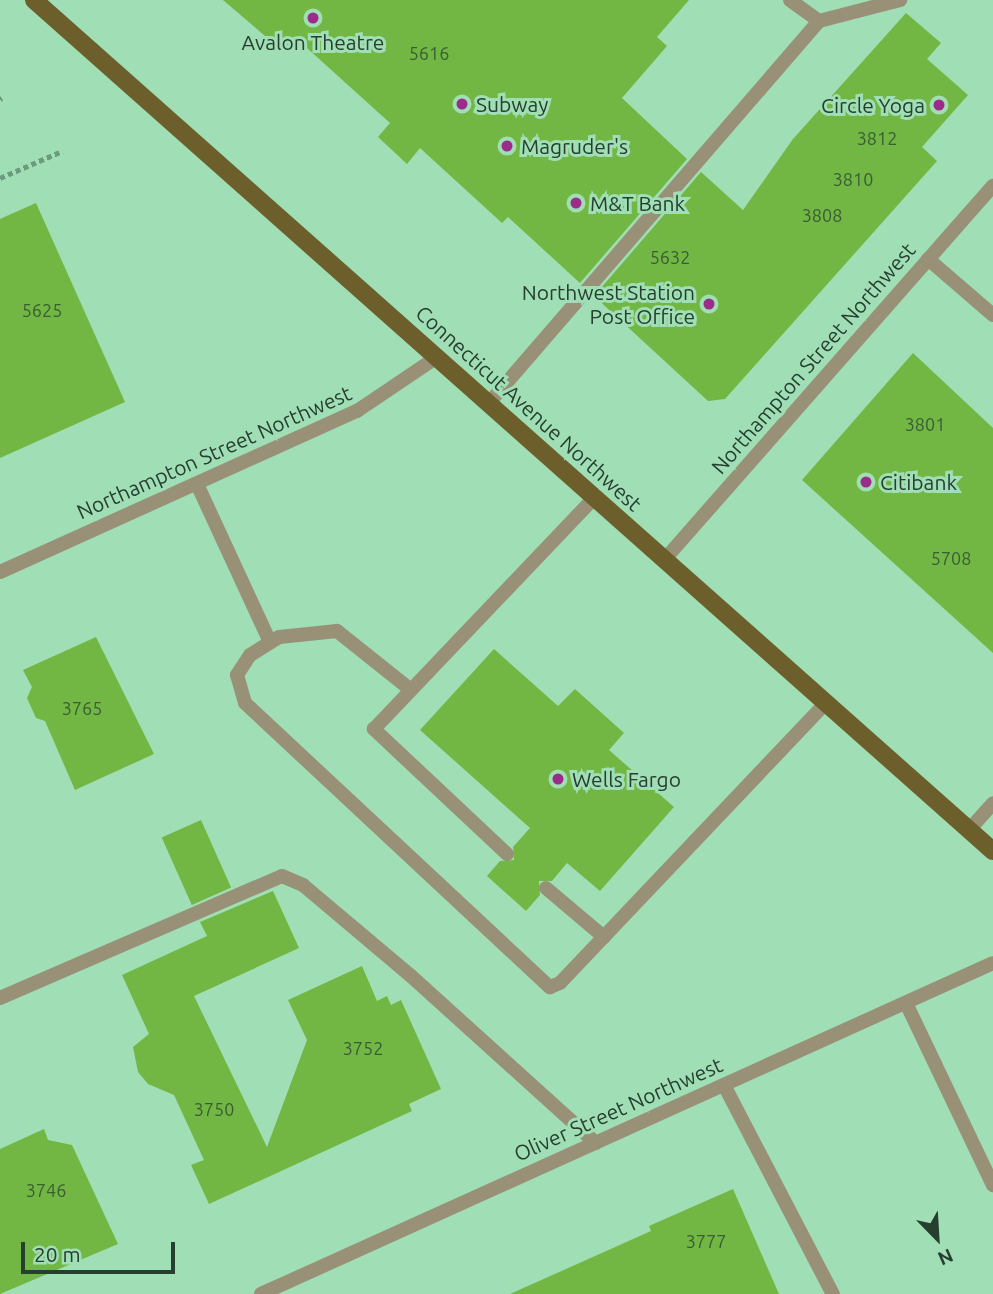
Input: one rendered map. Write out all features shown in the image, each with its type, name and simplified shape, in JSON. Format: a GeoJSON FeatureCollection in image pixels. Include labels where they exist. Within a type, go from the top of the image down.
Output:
{"type":"FeatureCollection","features":[{"type":"Feature","properties":{"kind":"main road","name":"Connecticut Avenue Northwest"},"geometry":{"type":"LineString","coordinates":[[34,0],[993,851]]}},
{"type":"Feature","properties":{"kind":"street"},"geometry":{"type":"LineString","coordinates":[[790,0],[819,21]]}},
{"type":"Feature","properties":{"kind":"street"},"geometry":{"type":"LineString","coordinates":[[489,403],[687,170],[819,21],[900,0]]}},
{"type":"Feature","properties":{"kind":"street","name":"Northampton Street Northwest"},"geometry":{"type":"LineString","coordinates":[[665,559],[993,185]]}},
{"type":"Feature","properties":{"kind":"street"},"geometry":{"type":"LineString","coordinates":[[928,259],[993,315]]}},
{"type":"Feature","properties":{"kind":"street","name":"Northampton Street Northwest"},"geometry":{"type":"LineString","coordinates":[[0,572],[358,411],[438,357]]}},
{"type":"Feature","properties":{"kind":"street"},"geometry":{"type":"LineString","coordinates":[[197,484],[270,642]]}},
{"type":"Feature","properties":{"kind":"street"},"geometry":{"type":"LineString","coordinates":[[507,854],[374,729],[595,497]]}},
{"type":"Feature","properties":{"kind":"street"},"geometry":{"type":"LineString","coordinates":[[411,691],[337,631],[270,642],[250,655],[237,675],[246,703],[542,984],[560,984],[826,703]]}},
{"type":"Feature","properties":{"kind":"street"},"geometry":{"type":"LineString","coordinates":[[969,830],[993,803]]}},
{"type":"Feature","properties":{"kind":"street"},"geometry":{"type":"LineString","coordinates":[[0,998],[282,876],[303,885],[411,976],[596,1143]]}},
{"type":"Feature","properties":{"kind":"street"},"geometry":{"type":"LineString","coordinates":[[546,888],[604,937]]}},
{"type":"Feature","properties":{"kind":"street","name":"Oliver Street Northwest"},"geometry":{"type":"LineString","coordinates":[[261,1294],[993,963]]}},
{"type":"Feature","properties":{"kind":"street"},"geometry":{"type":"LineString","coordinates":[[906,1003],[993,1185]]}},
{"type":"Feature","properties":{"kind":"street"},"geometry":{"type":"LineString","coordinates":[[724,1085],[833,1294]]}},
{"type":"Feature","properties":{"kind":"path"},"geometry":{"type":"LineString","coordinates":[[0,178],[62,151]]}},
{"type":"Feature","properties":{"kind":"building"},"geometry":{"type":"Polygon","coordinates":[[[223,0],[689,0],[657,37],[667,46],[622,98],[687,159],[580,283],[508,217],[502,223],[420,148],[407,164],[378,137],[390,123],[297,39],[285,53],[223,0]]]}},
{"type":"Feature","properties":{"kind":"building"},"geometry":{"type":"Polygon","coordinates":[[[906,13],[941,43],[927,59],[968,95],[922,147],[937,161],[725,399],[708,401],[594,296],[701,172],[743,210],[793,139],[906,13]]]}},
{"type":"Feature","properties":{"kind":"building"},"geometry":{"type":"Polygon","coordinates":[[[36,203],[125,402],[0,458],[0,219],[36,203]]]}},
{"type":"Feature","properties":{"kind":"building"},"geometry":{"type":"Polygon","coordinates":[[[913,353],[993,428],[993,653],[802,480],[913,353]]]}},
{"type":"Feature","properties":{"kind":"building"},"geometry":{"type":"Polygon","coordinates":[[[96,637],[154,754],[75,790],[45,721],[36,718],[27,698],[32,687],[23,670],[96,637]]]}},
{"type":"Feature","properties":{"kind":"building","name":"Wells Fargo"},"geometry":{"type":"Polygon","coordinates":[[[494,649],[558,706],[575,689],[624,733],[609,750],[674,807],[600,891],[567,863],[552,881],[539,881],[540,895],[526,911],[487,876],[500,861],[514,860],[513,847],[530,828],[420,730],[494,649]]]}},
{"type":"Feature","properties":{"kind":"building"},"geometry":{"type":"Polygon","coordinates":[[[201,820],[231,888],[192,905],[162,837],[201,820]]]}},
{"type":"Feature","properties":{"kind":"building"},"geometry":{"type":"Polygon","coordinates":[[[273,891],[299,948],[194,996],[267,1147],[307,1040],[288,1000],[362,966],[377,1001],[387,996],[391,1005],[401,1000],[441,1089],[409,1104],[412,1111],[209,1204],[191,1165],[204,1160],[174,1095],[148,1084],[138,1072],[133,1047],[149,1034],[122,975],[207,936],[200,922],[273,891]]]}},
{"type":"Feature","properties":{"kind":"building"},"geometry":{"type":"Polygon","coordinates":[[[44,1129],[48,1140],[72,1145],[118,1244],[0,1294],[0,1149],[44,1129]]]}},
{"type":"Feature","properties":{"kind":"building"},"geometry":{"type":"Polygon","coordinates":[[[733,1189],[779,1294],[510,1294],[651,1231],[649,1226],[733,1189]]]}},
{"type":"Feature","properties":{"kind":"place","name":"Avalon Theatre"},"geometry":{"type":"Point","coordinates":[313,18]}},
{"type":"Feature","properties":{"kind":"place","name":"Subway"},"geometry":{"type":"Point","coordinates":[462,104]}},
{"type":"Feature","properties":{"kind":"place","name":"Circle Yoga"},"geometry":{"type":"Point","coordinates":[939,105]}},
{"type":"Feature","properties":{"kind":"place","name":"Magruder's"},"geometry":{"type":"Point","coordinates":[507,146]}},
{"type":"Feature","properties":{"kind":"place","name":"M&T Bank"},"geometry":{"type":"Point","coordinates":[576,203]}},
{"type":"Feature","properties":{"kind":"place","name":"Northwest Station Post Office"},"geometry":{"type":"Point","coordinates":[709,304]}},
{"type":"Feature","properties":{"kind":"place","name":"Citibank"},"geometry":{"type":"Point","coordinates":[866,482]}},
{"type":"Feature","properties":{"kind":"place","name":"Wells Fargo"},"geometry":{"type":"Point","coordinates":[558,779]}}]}
